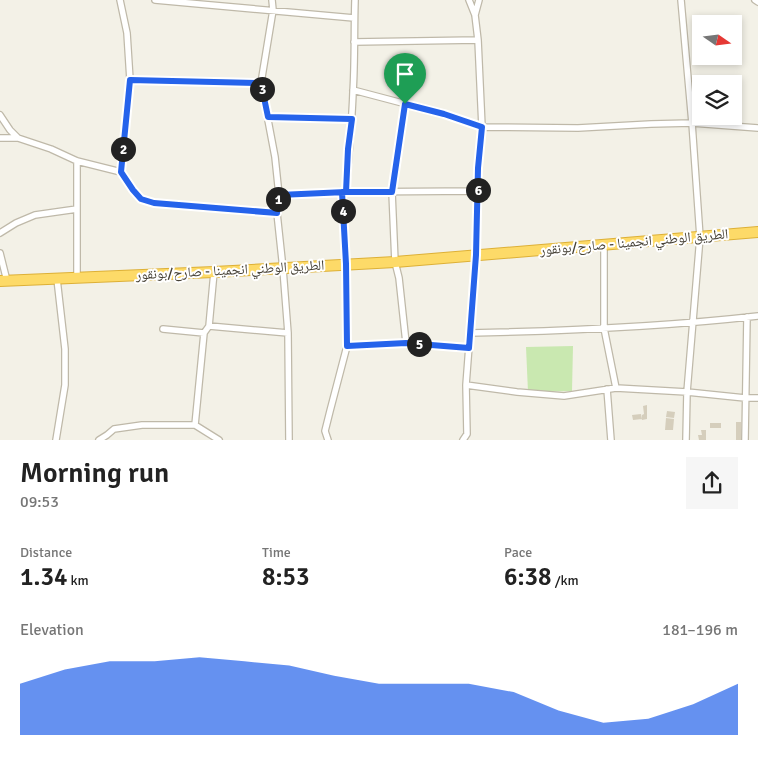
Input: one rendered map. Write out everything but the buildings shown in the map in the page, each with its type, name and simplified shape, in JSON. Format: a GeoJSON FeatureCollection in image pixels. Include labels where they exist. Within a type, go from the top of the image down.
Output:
{"type":"FeatureCollection","features":[{"type":"Feature","properties":{"kind":"highway","name":"الطريق الوطني انجمينا - صارح/بونقور"},"geometry":{"type":"LineString","coordinates":[[4,281],[395,262],[758,232]]}},
{"type":"Feature","properties":{"kind":"street"},"geometry":{"type":"LineString","coordinates":[[120,0],[127,33],[130,80],[121,172],[133,190],[141,199],[154,203],[277,213]]}},
{"type":"Feature","properties":{"kind":"street"},"geometry":{"type":"LineString","coordinates":[[155,0],[215,3],[354,18]]}},
{"type":"Feature","properties":{"kind":"street"},"geometry":{"type":"LineString","coordinates":[[272,0],[273,10],[261,83],[275,157],[279,195],[277,213],[288,333],[289,440]]}},
{"type":"Feature","properties":{"kind":"street"},"geometry":{"type":"LineString","coordinates":[[328,440],[325,431],[347,346],[344,192],[352,119],[355,0]]}},
{"type":"Feature","properties":{"kind":"street"},"geometry":{"type":"LineString","coordinates":[[464,440],[467,434],[466,386],[476,255],[478,168],[482,127],[478,40],[475,15],[469,0]]}},
{"type":"Feature","properties":{"kind":"street"},"geometry":{"type":"LineString","coordinates":[[475,15],[479,0]]}},
{"type":"Feature","properties":{"kind":"street"},"geometry":{"type":"LineString","coordinates":[[353,90],[444,114],[482,127],[578,128],[692,123],[681,0]]}},
{"type":"Feature","properties":{"kind":"street"},"geometry":{"type":"LineString","coordinates":[[354,42],[478,40]]}},
{"type":"Feature","properties":{"kind":"street"},"geometry":{"type":"LineString","coordinates":[[130,80],[261,83]]}},
{"type":"Feature","properties":{"kind":"street"},"geometry":{"type":"LineString","coordinates":[[405,104],[392,192],[395,262],[399,278],[406,343]]}},
{"type":"Feature","properties":{"kind":"street"},"geometry":{"type":"LineString","coordinates":[[0,115],[18,138]]}},
{"type":"Feature","properties":{"kind":"street"},"geometry":{"type":"LineString","coordinates":[[268,117],[352,119]]}},
{"type":"Feature","properties":{"kind":"street"},"geometry":{"type":"LineString","coordinates":[[686,440],[687,392],[700,237],[692,125]]}},
{"type":"Feature","properties":{"kind":"street"},"geometry":{"type":"LineString","coordinates":[[718,125],[758,128]]}},
{"type":"Feature","properties":{"kind":"street"},"geometry":{"type":"LineString","coordinates":[[0,138],[18,138],[51,149],[77,161],[121,172]]}},
{"type":"Feature","properties":{"kind":"street"},"geometry":{"type":"LineString","coordinates":[[77,161],[77,278]]}},
{"type":"Feature","properties":{"kind":"street"},"geometry":{"type":"LineString","coordinates":[[279,195],[344,192],[478,191]]}},
{"type":"Feature","properties":{"kind":"street"},"geometry":{"type":"LineString","coordinates":[[0,233],[16,223],[35,215],[77,209]]}},
{"type":"Feature","properties":{"kind":"street"},"geometry":{"type":"LineString","coordinates":[[604,245],[604,328],[616,388]]}},
{"type":"Feature","properties":{"kind":"street"},"geometry":{"type":"LineString","coordinates":[[0,253],[4,281]]}},
{"type":"Feature","properties":{"kind":"street"},"geometry":{"type":"LineString","coordinates":[[195,425],[204,333],[209,326],[214,272]]}},
{"type":"Feature","properties":{"kind":"street"},"geometry":{"type":"LineString","coordinates":[[56,440],[64,385],[65,349],[58,279]]}},
{"type":"Feature","properties":{"kind":"street"},"geometry":{"type":"LineString","coordinates":[[470,333],[553,331],[693,323],[758,316]]}},
{"type":"Feature","properties":{"kind":"street"},"geometry":{"type":"LineString","coordinates":[[745,440],[747,317]]}},
{"type":"Feature","properties":{"kind":"street"},"geometry":{"type":"LineString","coordinates":[[209,326],[288,333]]}},
{"type":"Feature","properties":{"kind":"street"},"geometry":{"type":"LineString","coordinates":[[164,329],[204,333]]}},
{"type":"Feature","properties":{"kind":"street"},"geometry":{"type":"LineString","coordinates":[[347,346],[406,343],[469,348]]}},
{"type":"Feature","properties":{"kind":"street"},"geometry":{"type":"LineString","coordinates":[[466,386],[564,396],[616,388],[758,398]]}},
{"type":"Feature","properties":{"kind":"street"},"geometry":{"type":"LineString","coordinates":[[607,389],[611,440]]}},
{"type":"Feature","properties":{"kind":"street"},"geometry":{"type":"LineString","coordinates":[[99,440],[107,436],[114,429],[142,425],[195,425],[219,440]]}},
{"type":"Feature","properties":{"kind":"green space"},"geometry":{"type":"Polygon","coordinates":[[[573,346],[572,391],[528,392],[526,347],[573,346]]]}},
{"type":"Feature","properties":{"kind":"route"},"geometry":{"type":"LineString","coordinates":[[405,104],[392,192],[346,192],[279,195],[277,213],[154,203],[141,199],[121,172],[130,80],[261,83],[268,117],[352,119],[348,149],[346,192],[342,192],[346,264],[347,346],[406,343],[469,348],[476,255],[478,168],[482,127],[444,114],[405,104]]}}]}
